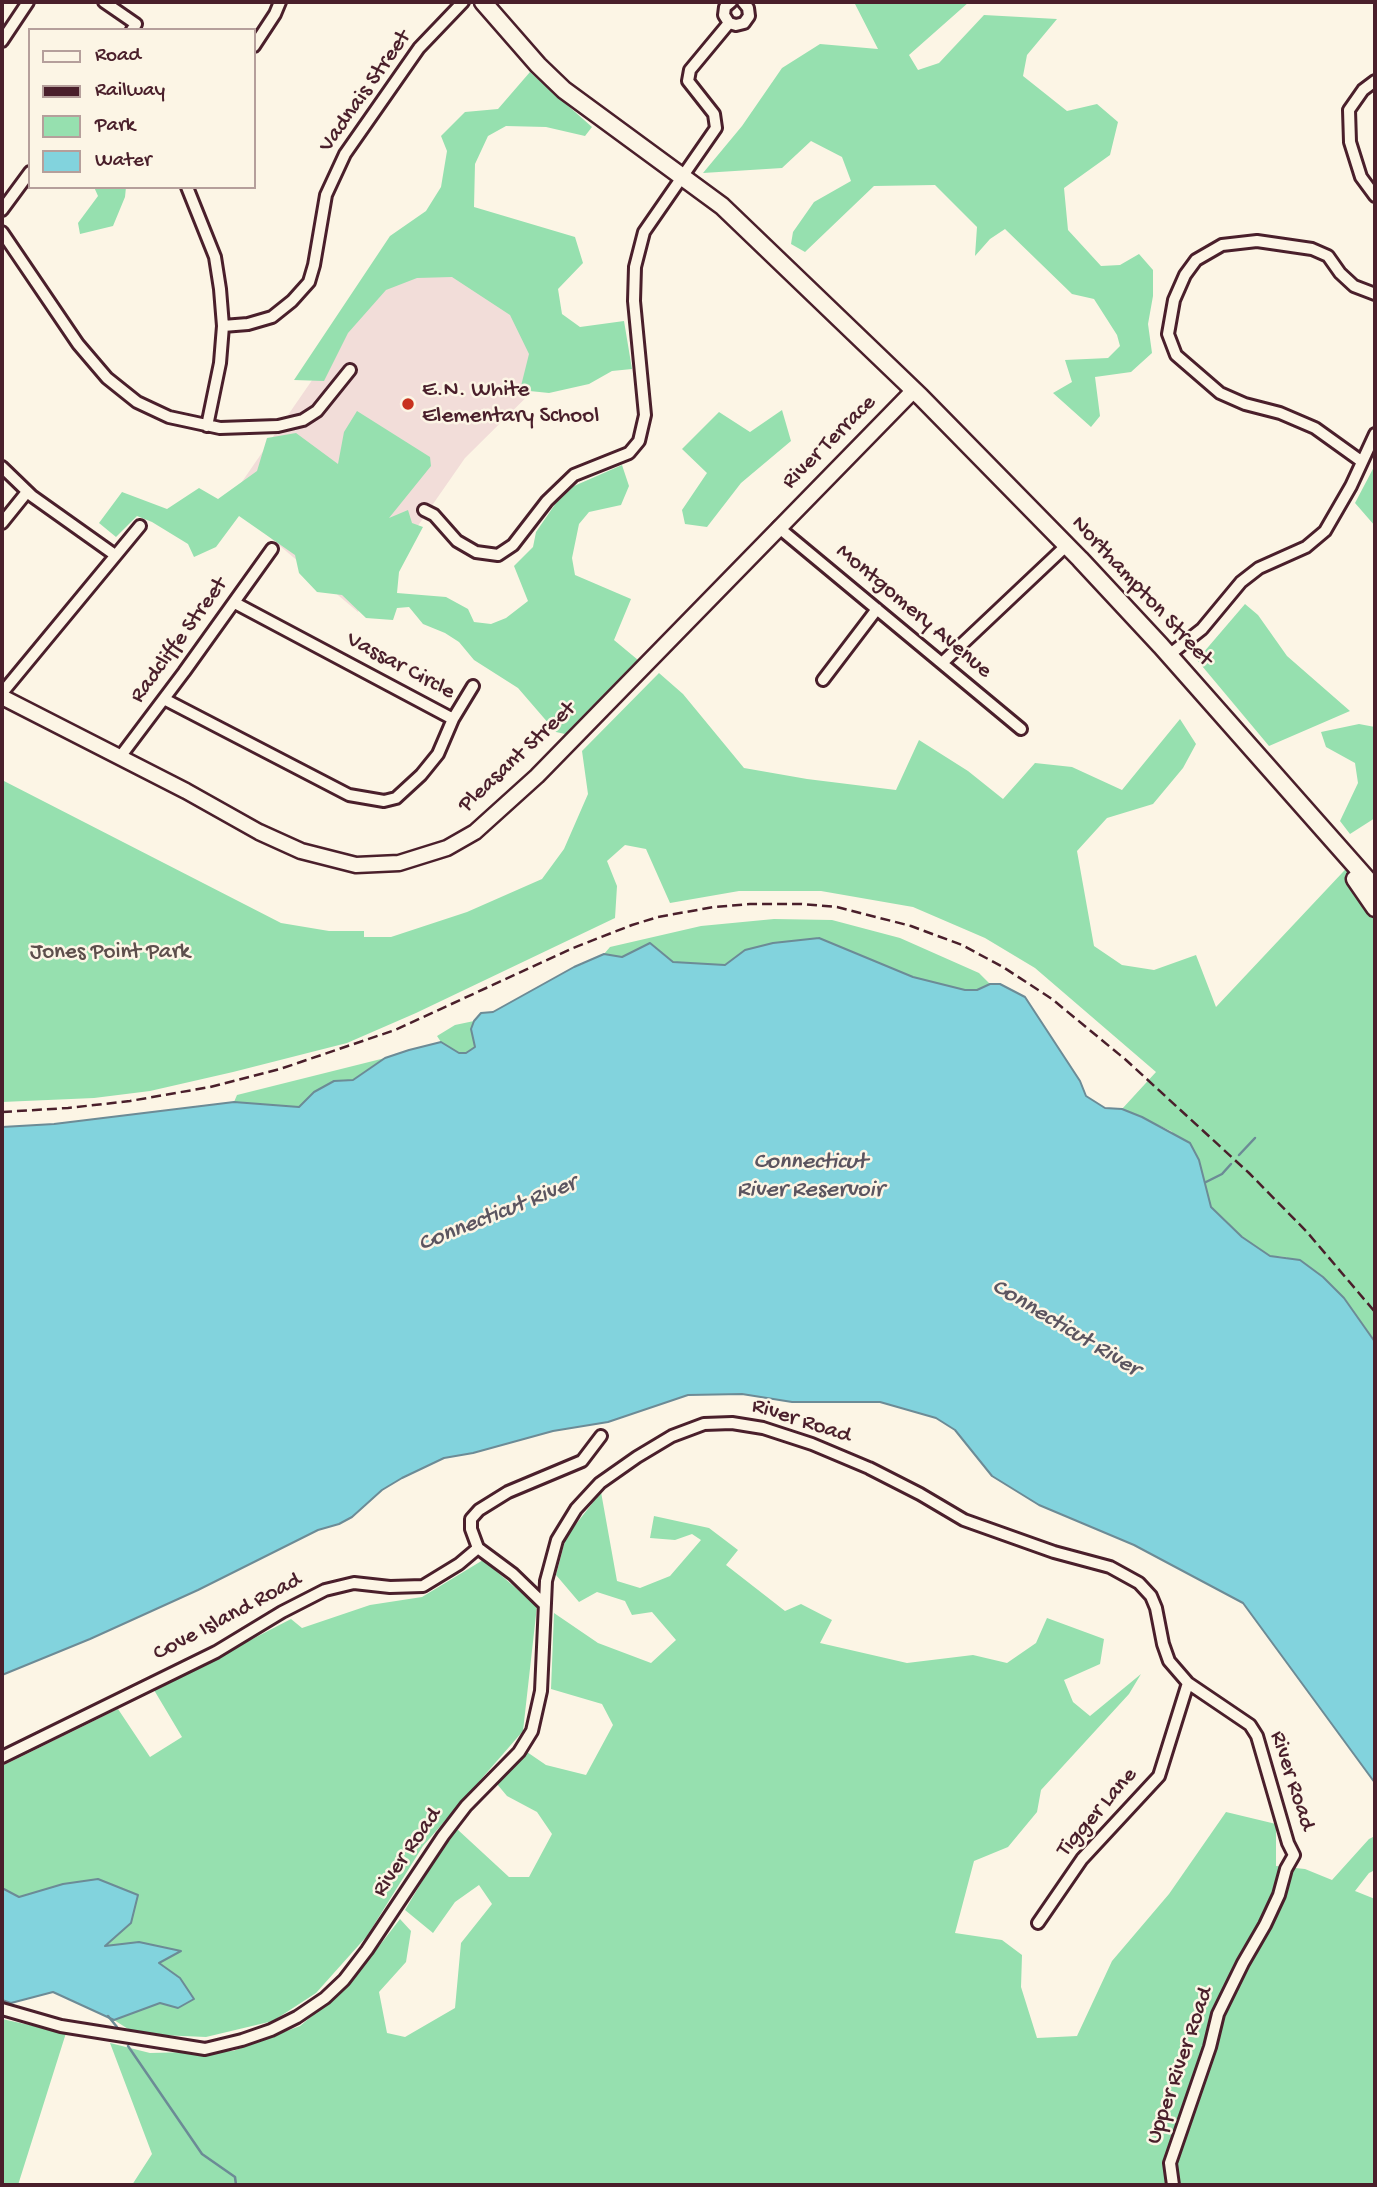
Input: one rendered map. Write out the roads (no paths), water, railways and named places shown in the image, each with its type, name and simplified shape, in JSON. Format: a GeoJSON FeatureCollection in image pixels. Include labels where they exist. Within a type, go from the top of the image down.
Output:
{"type":"FeatureCollection","features":[{"type":"Feature","properties":{"kind":"main road","name":"Northampton Street"},"geometry":{"type":"LineString","coordinates":[[483,2],[538,65],[564,90],[722,206],[914,390],[1067,545],[1169,655],[1325,833]]}},
{"type":"Feature","properties":{"kind":"main road"},"geometry":{"type":"LineString","coordinates":[[1325,833],[1375,888]]}},
{"type":"Feature","properties":{"kind":"main road"},"geometry":{"type":"LineString","coordinates":[[1325,833],[1375,908]]}},
{"type":"Feature","properties":{"kind":"street"},"geometry":{"type":"LineString","coordinates":[[2,41],[28,2]]}},
{"type":"Feature","properties":{"kind":"street"},"geometry":{"type":"LineString","coordinates":[[104,2],[136,24],[133,28]]}},
{"type":"Feature","properties":{"kind":"street"},"geometry":{"type":"LineString","coordinates":[[256,43],[280,2]]}},
{"type":"Feature","properties":{"kind":"street","name":"Vadnais Street"},"geometry":{"type":"LineString","coordinates":[[223,326],[248,324],[272,317],[309,282],[326,195],[345,154],[419,48],[463,2]]}},
{"type":"Feature","properties":{"kind":"street"},"geometry":{"type":"LineString","coordinates":[[731,2],[724,11],[729,23],[736,26],[747,20],[749,12],[743,2]]}},
{"type":"Feature","properties":{"kind":"street"},"geometry":{"type":"LineString","coordinates":[[424,510],[434,515],[457,541],[476,552],[498,555],[513,545],[547,501],[573,475],[629,453],[639,441],[645,415],[634,301],[635,267],[644,232],[716,128],[714,114],[688,81],[690,70],[729,23]]}},
{"type":"Feature","properties":{"kind":"street"},"geometry":{"type":"LineString","coordinates":[[1375,80],[1363,90],[1349,110],[1350,142],[1361,177],[1375,196]]}},
{"type":"Feature","properties":{"kind":"street"},"geometry":{"type":"LineString","coordinates":[[2,210],[28,175]]}},
{"type":"Feature","properties":{"kind":"street"},"geometry":{"type":"LineString","coordinates":[[188,189],[215,257],[223,326],[220,363],[207,426]]}},
{"type":"Feature","properties":{"kind":"street"},"geometry":{"type":"LineString","coordinates":[[2,232],[78,344],[107,378],[137,402],[169,417],[220,428],[278,426],[303,420],[317,411],[350,370]]}},
{"type":"Feature","properties":{"kind":"street"},"geometry":{"type":"LineString","coordinates":[[1361,461],[1315,428],[1220,393],[1176,355],[1168,334],[1174,300],[1185,275],[1196,260],[1222,245],[1257,242],[1312,249],[1328,256],[1354,286],[1375,294]]}},
{"type":"Feature","properties":{"kind":"street","name":"River Terrace"},"geometry":{"type":"LineString","coordinates":[[778,527],[914,390]]}},
{"type":"Feature","properties":{"kind":"street"},"geometry":{"type":"LineString","coordinates":[[1169,655],[1202,629],[1241,582],[1259,568],[1306,547],[1325,531],[1351,486],[1375,434]]}},
{"type":"Feature","properties":{"kind":"street"},"geometry":{"type":"LineString","coordinates":[[2,467],[27,492],[114,555]]}},
{"type":"Feature","properties":{"kind":"street"},"geometry":{"type":"LineString","coordinates":[[2,523],[27,492]]}},
{"type":"Feature","properties":{"kind":"street"},"geometry":{"type":"LineString","coordinates":[[2,695],[140,526]]}},
{"type":"Feature","properties":{"kind":"street","name":"Montgomery Avenue"},"geometry":{"type":"LineString","coordinates":[[778,527],[1021,729]]}},
{"type":"Feature","properties":{"kind":"street","name":"Pleasant Street"},"geometry":{"type":"LineString","coordinates":[[2,695],[259,832],[302,851],[356,865],[399,863],[447,848],[475,832],[537,776],[778,527]]}},
{"type":"Feature","properties":{"kind":"street"},"geometry":{"type":"LineString","coordinates":[[942,663],[1067,545]]}},
{"type":"Feature","properties":{"kind":"street","name":"Radcliffe Street"},"geometry":{"type":"LineString","coordinates":[[120,757],[272,549]]}},
{"type":"Feature","properties":{"kind":"street","name":"Vassar Circle"},"geometry":{"type":"LineString","coordinates":[[164,699],[349,795],[384,801],[396,798],[421,775],[438,754],[453,719],[234,603]]}},
{"type":"Feature","properties":{"kind":"street"},"geometry":{"type":"LineString","coordinates":[[824,680],[877,609]]}},
{"type":"Feature","properties":{"kind":"street"},"geometry":{"type":"LineString","coordinates":[[453,719],[473,686]]}},
{"type":"Feature","properties":{"kind":"street","name":"River Road"},"geometry":{"type":"LineString","coordinates":[[2,2009],[61,2026],[205,2049],[271,2030],[325,1998],[344,1980],[367,1950],[466,1806],[519,1752],[532,1731],[541,1691],[546,1581],[557,1540],[576,1509],[600,1483],[637,1457],[672,1436],[704,1424],[732,1423],[763,1428],[812,1444],[869,1468],[964,1520],[1054,1552],[1110,1567],[1139,1583],[1151,1596],[1156,1608],[1169,1661],[1188,1683],[1250,1725],[1256,1735],[1294,1855],[1265,1925],[1242,1963]]}},
{"type":"Feature","properties":{"kind":"street"},"geometry":{"type":"LineString","coordinates":[[544,1604],[513,1574],[478,1548],[471,1529],[471,1519],[479,1510],[508,1492],[582,1461],[601,1436]]}},
{"type":"Feature","properties":{"kind":"street","name":"Cove Island Road"},"geometry":{"type":"LineString","coordinates":[[2,1757],[216,1651],[325,1590],[354,1583],[390,1587],[423,1586],[459,1564],[478,1548]]}},
{"type":"Feature","properties":{"kind":"street","name":"Tigger Lane"},"geometry":{"type":"LineString","coordinates":[[1038,1923],[1082,1859],[1159,1776],[1188,1683]]}},
{"type":"Feature","properties":{"kind":"street","name":"Upper River Road"},"geometry":{"type":"LineString","coordinates":[[1173,2185],[1170,2163],[1210,2047],[1218,2014],[1242,1963]]}},
{"type":"Feature","properties":{"kind":"water","name":"Connecticut River Reservoir"},"geometry":{"type":"Polygon","coordinates":[[[819,938],[913,977],[965,990],[1000,984],[1025,997],[1080,1081],[1086,1096],[1105,1108],[1122,1109],[1142,1117],[1190,1143],[1199,1160],[1211,1207],[1242,1237],[1270,1256],[1300,1260],[1323,1277],[1344,1298],[1375,1342],[1375,1783],[1243,1603],[1134,1545],[1039,1505],[992,1476],[955,1430],[936,1418],[880,1402],[792,1402],[742,1394],[688,1395],[608,1422],[553,1431],[473,1453],[444,1458],[382,1490],[352,1517],[339,1524],[318,1530],[198,1590],[90,1639],[2,1675],[2,1127],[54,1124],[234,1102],[299,1107],[314,1092],[334,1081],[353,1080],[385,1058],[409,1050],[441,1042],[459,1053],[466,1053],[475,1047],[471,1029],[481,1013],[493,1012],[574,967],[604,954],[622,957],[650,943],[673,962],[725,965],[745,950],[773,943],[819,938]]]}},
{"type":"Feature","properties":{"kind":"water"},"geometry":{"type":"Polygon","coordinates":[[[98,1879],[138,1895],[131,1923],[105,1946],[139,1942],[181,1951],[159,1963],[180,1978],[194,1999],[178,2008],[160,2003],[114,2020],[53,1992],[11,2003],[2,2000],[2,1888],[19,1897],[63,1884],[98,1879]]]}},
{"type":"Feature","properties":{"kind":"waterway"},"geometry":{"type":"LineString","coordinates":[[1239,1155],[1255,1138]]}},
{"type":"Feature","properties":{"kind":"waterway"},"geometry":{"type":"LineString","coordinates":[[1206,1182],[1222,1174],[1231,1164]]}},
{"type":"Feature","properties":{"kind":"waterway"},"geometry":{"type":"LineString","coordinates":[[108,2016],[117,2027]]}},
{"type":"Feature","properties":{"kind":"waterway"},"geometry":{"type":"LineString","coordinates":[[128,2046],[202,2154],[235,2177],[236,2185]]}},
{"type":"Feature","properties":{"kind":"railway"},"geometry":{"type":"LineString","coordinates":[[2,1112],[130,1101],[210,1087],[280,1069],[395,1030],[573,948],[658,917],[750,904],[837,907],[911,926],[962,945],[1003,967],[1052,999],[1126,1060],[1249,1173],[1307,1232],[1375,1312]]}},
{"type":"Feature","properties":{"kind":"place","name":"E.N. White Elementary School"},"geometry":{"type":"Point","coordinates":[408,404]}},
{"type":"Feature","properties":{"kind":"park label","name":"Jones Point Park"},"geometry":{"type":"Point","coordinates":[110,953]}},
{"type":"Feature","properties":{"kind":"water label","name":"Connecticut River"},"geometry":{"type":"Point","coordinates":[498,1215]}},
{"type":"Feature","properties":{"kind":"water label","name":"Connecticut River"},"geometry":{"type":"Point","coordinates":[1065,1329]}}]}
